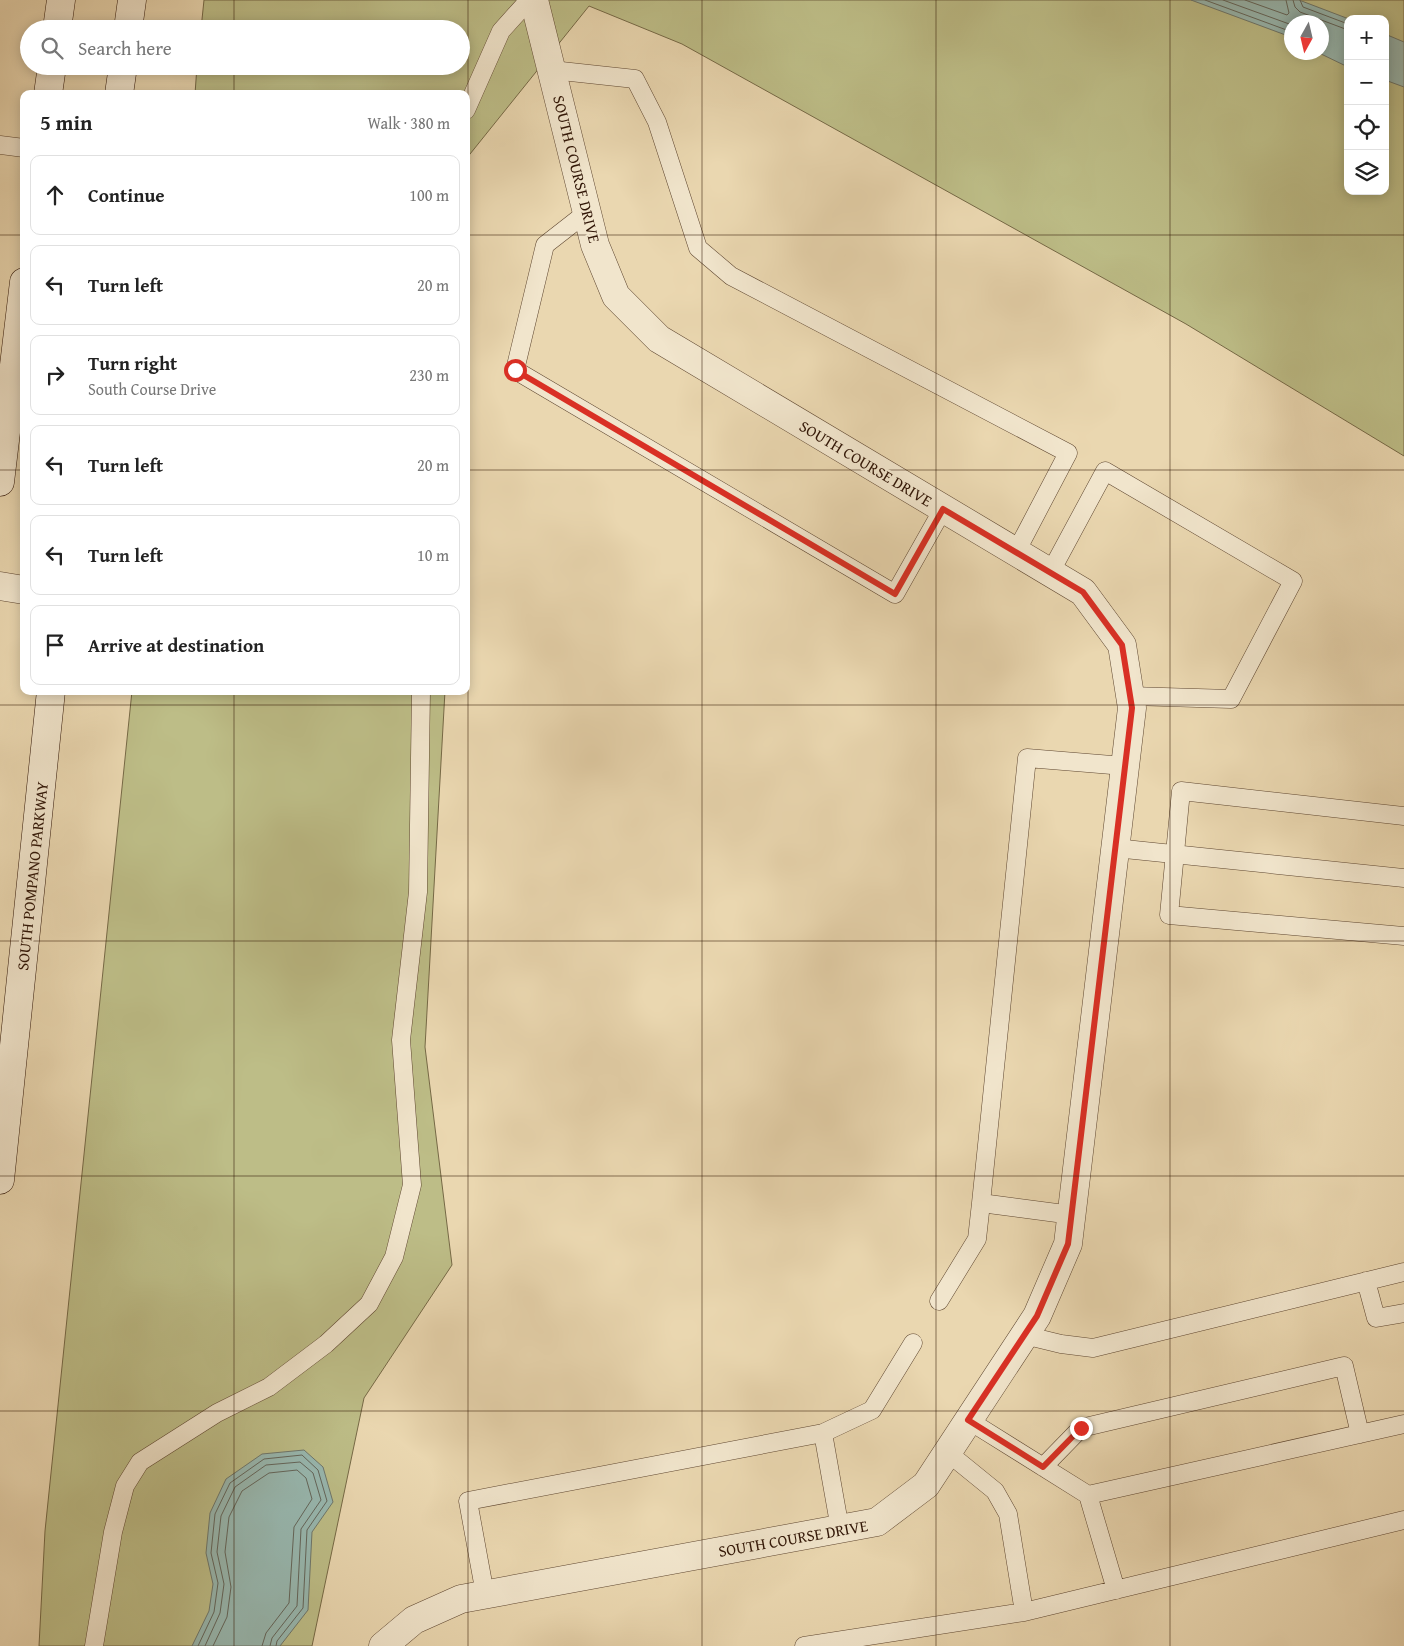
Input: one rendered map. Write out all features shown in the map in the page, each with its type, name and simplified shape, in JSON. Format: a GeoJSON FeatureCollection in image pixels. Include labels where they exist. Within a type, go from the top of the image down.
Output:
{"type":"FeatureCollection","features":[{"type":"Feature","properties":{"kind":"street"},"geometry":{"type":"LineString","coordinates":[[58,20],[61,0]]}},
{"type":"Feature","properties":{"kind":"street"},"geometry":{"type":"LineString","coordinates":[[129,20],[132,0]]}},
{"type":"Feature","properties":{"kind":"street","name":"SOUTH COURSE DRIVE"},"geometry":{"type":"LineString","coordinates":[[383,1646],[414,1620],[461,1599],[877,1522],[926,1485],[1037,1316],[1068,1244],[1132,708],[1122,645],[1083,592],[658,339],[616,296],[595,245],[586,213],[534,0]]}},
{"type":"Feature","properties":{"kind":"street"},"geometry":{"type":"LineString","coordinates":[[49,90],[51,75]]}},
{"type":"Feature","properties":{"kind":"street"},"geometry":{"type":"LineString","coordinates":[[120,90],[122,75]]}},
{"type":"Feature","properties":{"kind":"street"},"geometry":{"type":"LineString","coordinates":[[0,482],[20,315]]}},
{"type":"Feature","properties":{"kind":"street"},"geometry":{"type":"LineString","coordinates":[[0,586],[20,589]]}},
{"type":"Feature","properties":{"kind":"street","name":"SOUTH POMPANO PARKWAY"},"geometry":{"type":"LineString","coordinates":[[0,1180],[51,695]]}},
{"type":"Feature","properties":{"kind":"lane"},"geometry":{"type":"LineString","coordinates":[[470,101],[501,31],[529,0]]}},
{"type":"Feature","properties":{"kind":"lane"},"geometry":{"type":"LineString","coordinates":[[552,70],[635,78],[656,122],[698,248],[731,276],[1068,453],[1016,552]]}},
{"type":"Feature","properties":{"kind":"lane"},"geometry":{"type":"LineString","coordinates":[[0,145],[20,148]]}},
{"type":"Feature","properties":{"kind":"lane"},"geometry":{"type":"LineString","coordinates":[[586,213],[545,245],[515,370],[895,594],[943,509]]}},
{"type":"Feature","properties":{"kind":"lane"},"geometry":{"type":"LineString","coordinates":[[1050,573],[1105,471],[1293,581],[1231,699],[1130,696]]}},
{"type":"Feature","properties":{"kind":"lane"},"geometry":{"type":"LineString","coordinates":[[94,1646],[113,1532],[125,1486],[140,1462],[217,1413],[269,1387],[326,1344],[369,1304],[394,1257],[412,1184],[401,1040],[418,892],[421,695]]}},
{"type":"Feature","properties":{"kind":"lane"},"geometry":{"type":"LineString","coordinates":[[939,1301],[977,1240],[1027,758],[1124,766]]}},
{"type":"Feature","properties":{"kind":"lane"},"geometry":{"type":"LineString","coordinates":[[1404,816],[1181,791],[1169,916],[1404,936]]}},
{"type":"Feature","properties":{"kind":"lane"},"geometry":{"type":"LineString","coordinates":[[1115,848],[1404,878]]}},
{"type":"Feature","properties":{"kind":"lane"},"geometry":{"type":"LineString","coordinates":[[981,1203],[1072,1215]]}},
{"type":"Feature","properties":{"kind":"lane"},"geometry":{"type":"LineString","coordinates":[[1024,1335],[1061,1344],[1094,1348],[1404,1272]]}},
{"type":"Feature","properties":{"kind":"lane"},"geometry":{"type":"LineString","coordinates":[[1366,1282],[1376,1318],[1404,1313]]}},
{"type":"Feature","properties":{"kind":"lane"},"geometry":{"type":"LineString","coordinates":[[485,1594],[468,1500],[823,1433],[872,1410],[913,1343]]}},
{"type":"Feature","properties":{"kind":"lane"},"geometry":{"type":"LineString","coordinates":[[1043,1467],[1081,1428],[1344,1366],[1360,1434]]}},
{"type":"Feature","properties":{"kind":"lane"},"geometry":{"type":"LineString","coordinates":[[968,1420],[1088,1494],[1116,1590]]}},
{"type":"Feature","properties":{"kind":"lane"},"geometry":{"type":"LineString","coordinates":[[1088,1494],[1404,1424]]}},
{"type":"Feature","properties":{"kind":"lane"},"geometry":{"type":"LineString","coordinates":[[823,1433],[840,1530]]}},
{"type":"Feature","properties":{"kind":"lane"},"geometry":{"type":"LineString","coordinates":[[947,1452],[995,1491],[1008,1514],[1024,1612]]}},
{"type":"Feature","properties":{"kind":"lane"},"geometry":{"type":"LineString","coordinates":[[804,1646],[1024,1612],[1404,1520]]}},
{"type":"Feature","properties":{"kind":"green space"},"geometry":{"type":"Polygon","coordinates":[[[204,0],[1404,0],[1404,456],[1186,324],[682,44],[589,6],[470,154],[470,90],[195,90],[196,75],[470,75],[470,20],[202,20],[204,0]]]}},
{"type":"Feature","properties":{"kind":"green space"},"geometry":{"type":"Polygon","coordinates":[[[132,695],[445,695],[425,1047],[452,1265],[364,1398],[312,1646],[39,1646],[45,1531],[132,695]]]}},
{"type":"Feature","properties":{"kind":"water"},"geometry":{"type":"Polygon","coordinates":[[[1191,0],[1299,0],[1344,17],[1344,65],[1329,58],[1329,15],[1284,15],[1284,34],[1191,0]]]}},
{"type":"Feature","properties":{"kind":"water"},"geometry":{"type":"Polygon","coordinates":[[[1389,36],[1404,42],[1404,87],[1389,81],[1389,36]]]}},
{"type":"Feature","properties":{"kind":"water"},"geometry":{"type":"Polygon","coordinates":[[[304,1450],[323,1467],[333,1502],[312,1532],[308,1610],[280,1646],[192,1646],[209,1611],[213,1584],[206,1553],[210,1513],[226,1479],[262,1454],[304,1450]]]}},
{"type":"Feature","properties":{"kind":"route"},"geometry":{"type":"LineString","coordinates":[[515,370],[895,594],[943,509],[1083,592],[1122,645],[1132,708],[1068,1244],[1037,1316],[968,1420],[1043,1467],[1081,1428]]}}]}
